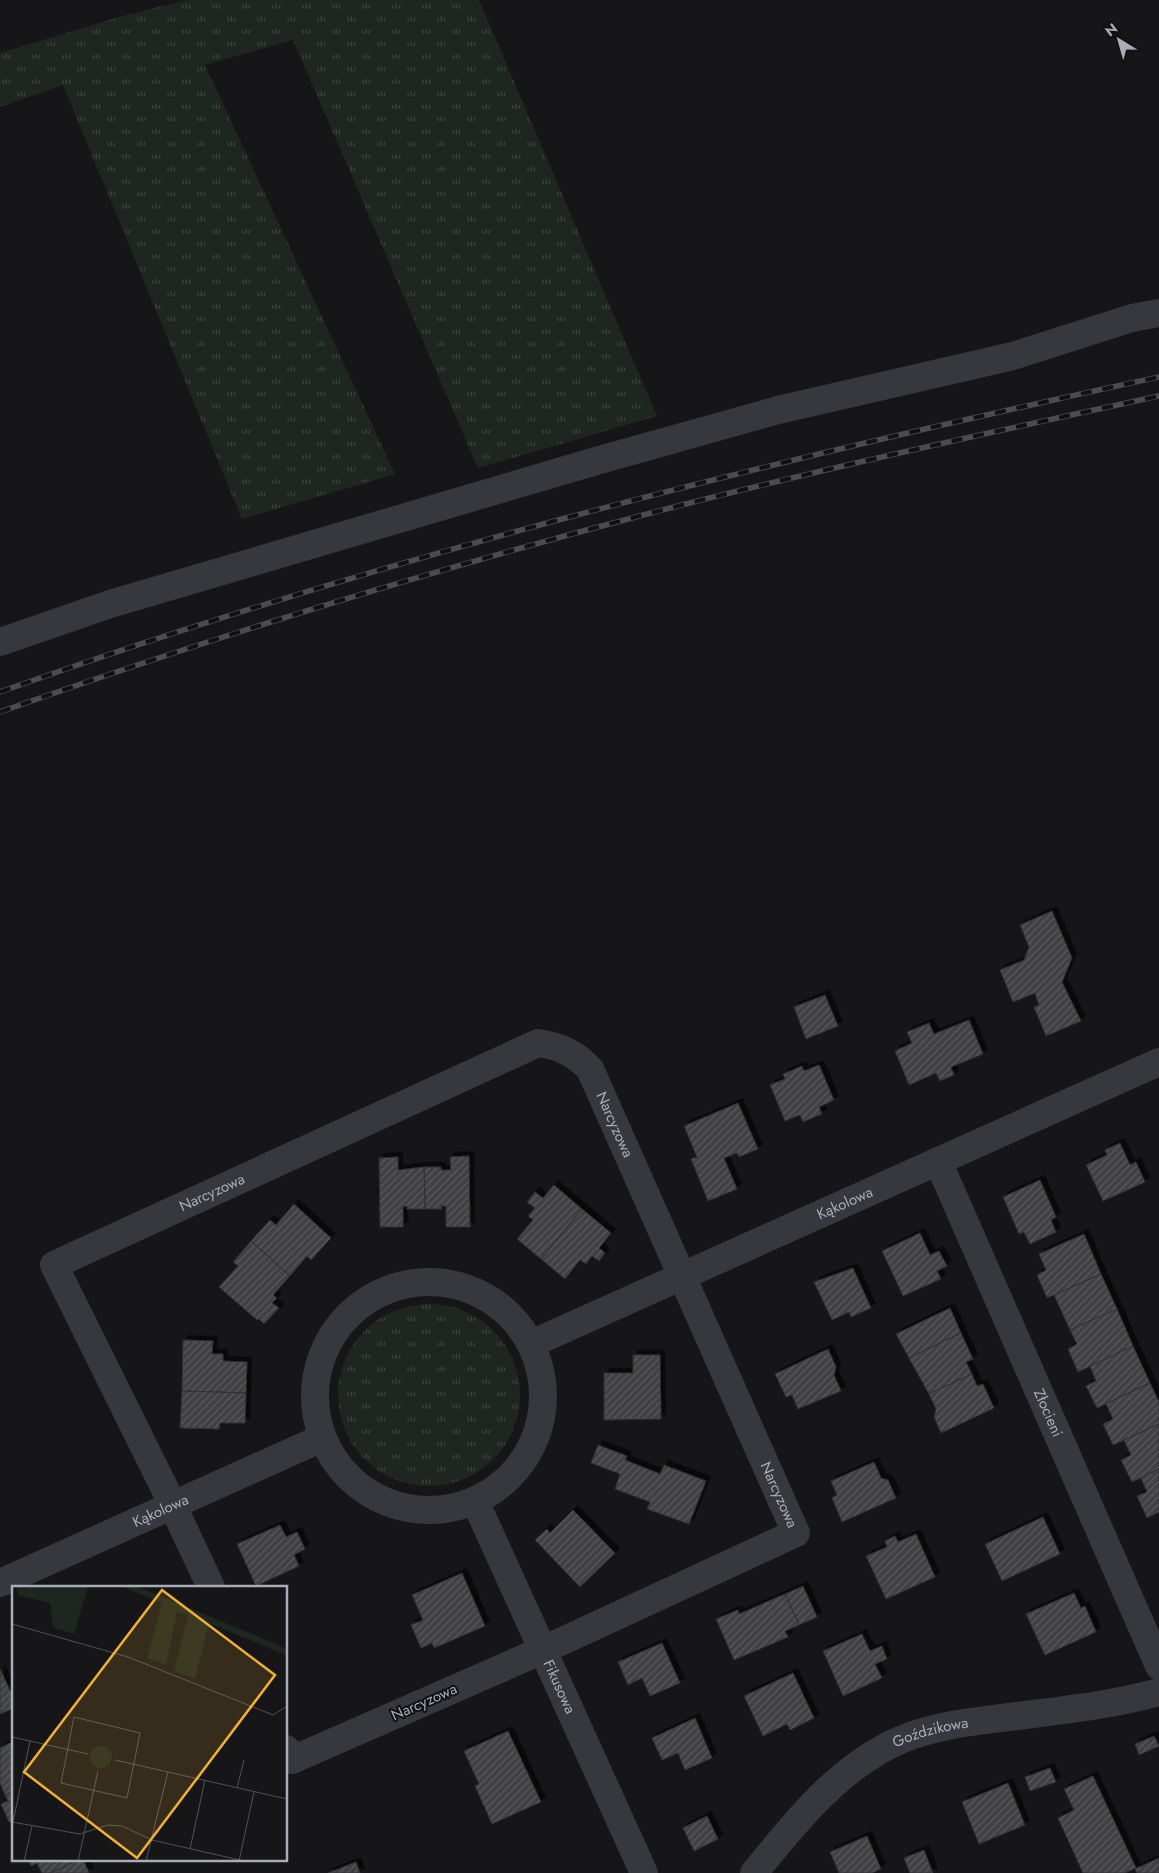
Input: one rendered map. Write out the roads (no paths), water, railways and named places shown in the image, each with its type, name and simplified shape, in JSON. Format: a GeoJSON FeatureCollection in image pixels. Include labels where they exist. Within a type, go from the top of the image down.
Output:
{"type":"FeatureCollection","features":[{"type":"Feature","properties":{"kind":"street"},"geometry":{"type":"LineString","coordinates":[[0,642],[110,604],[778,410],[1012,356],[1132,318],[1159,313]]}},
{"type":"Feature","properties":{"kind":"street","name":"Narcyzowa"},"geometry":{"type":"LineString","coordinates":[[211,1586],[173,1504],[54,1265],[538,1043],[561,1048],[581,1060],[590,1069],[796,1533],[543,1650],[292,1760],[288,1753]]}},
{"type":"Feature","properties":{"kind":"street","name":"Kąkolowa"},"geometry":{"type":"LineString","coordinates":[[531,1344],[1159,1062]]}},
{"type":"Feature","properties":{"kind":"street","name":"Złocieni"},"geometry":{"type":"LineString","coordinates":[[938,1161],[1159,1666]]}},
{"type":"Feature","properties":{"kind":"street"},"geometry":{"type":"LineString","coordinates":[[421,1282],[448,1283],[474,1290],[497,1304],[510,1316],[531,1344],[540,1369],[543,1396],[540,1422],[531,1447],[517,1469],[498,1487],[475,1501],[441,1509],[423,1510],[398,1506],[373,1496],[352,1481],[335,1461],[322,1438],[316,1412],[315,1385],[320,1359],[332,1335],[349,1314],[370,1297],[387,1290],[421,1282]]}},
{"type":"Feature","properties":{"kind":"street","name":"Kąkolowa"},"geometry":{"type":"LineString","coordinates":[[0,1583],[322,1438]]}},
{"type":"Feature","properties":{"kind":"street","name":"Fikusowa"},"geometry":{"type":"LineString","coordinates":[[475,1501],[644,1873]]}},
{"type":"Feature","properties":{"kind":"street","name":"Goździkowa"},"geometry":{"type":"LineString","coordinates":[[754,1873],[811,1804],[872,1756],[904,1739],[956,1723],[1114,1704],[1159,1692]]}},
{"type":"Feature","properties":{"kind":"railway"},"geometry":{"type":"LineString","coordinates":[[0,692],[142,643],[285,598],[574,516],[866,443],[1159,377]]}},
{"type":"Feature","properties":{"kind":"railway"},"geometry":{"type":"LineString","coordinates":[[0,712],[241,631],[484,558],[647,514],[838,467],[1159,396]]}}]}
